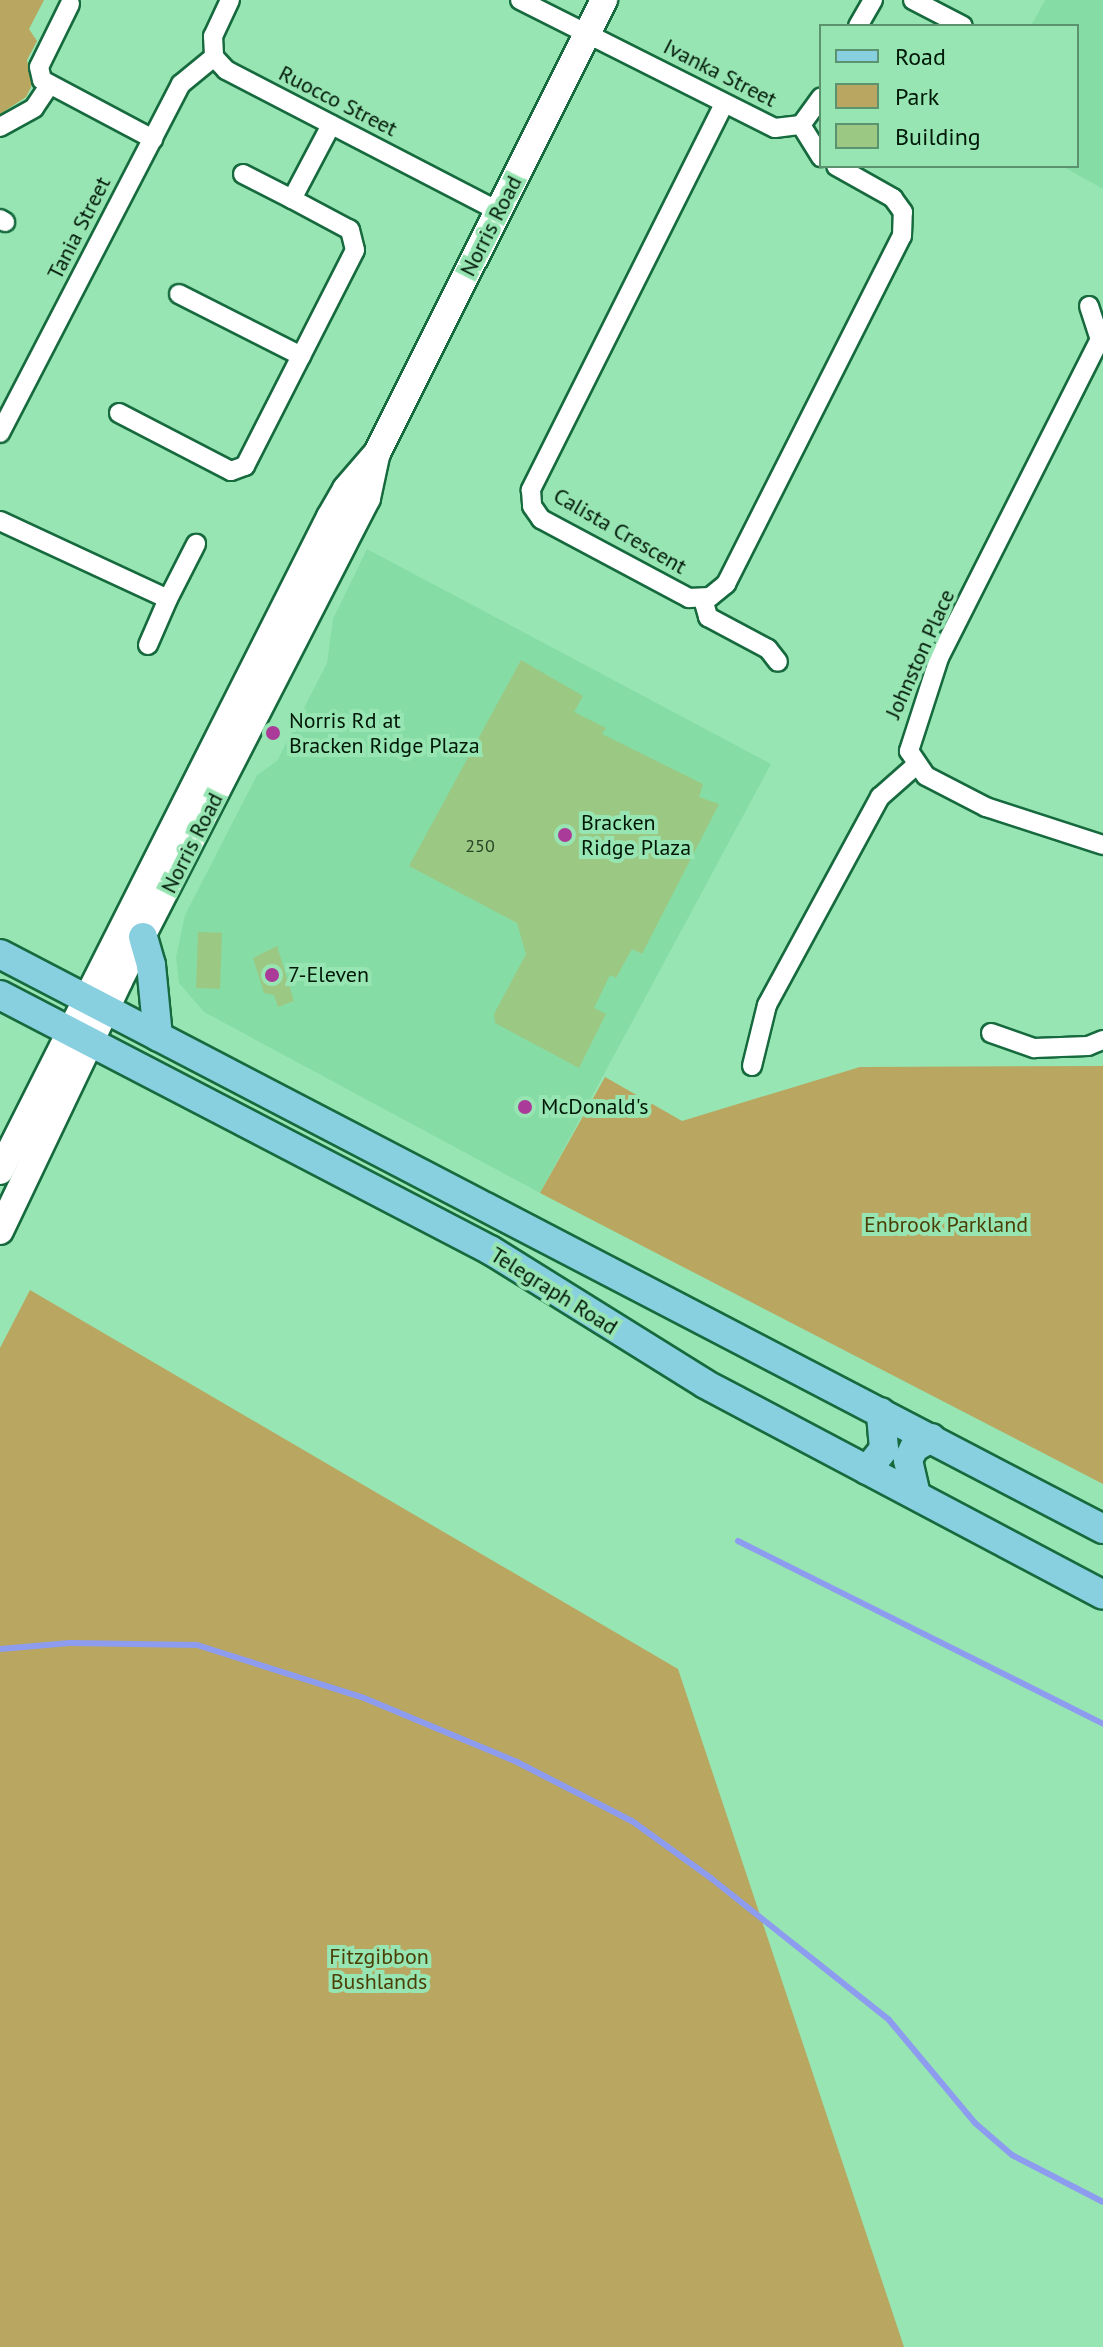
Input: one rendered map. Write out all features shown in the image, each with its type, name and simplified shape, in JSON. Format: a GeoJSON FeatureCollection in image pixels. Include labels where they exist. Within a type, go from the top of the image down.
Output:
{"type":"FeatureCollection","features":[{"type":"Feature","properties":{"kind":"main road","name":"Norris Road"},"geometry":{"type":"LineString","coordinates":[[95,1004],[143,937],[367,498],[377,453],[604,0]]}},
{"type":"Feature","properties":{"kind":"main road","name":"Norris Road"},"geometry":{"type":"LineString","coordinates":[[0,1231],[80,1036],[330,517],[346,489],[377,453]]}},
{"type":"Feature","properties":{"kind":"main road"},"geometry":{"type":"LineString","coordinates":[[143,937],[151,965],[158,1037]]}},
{"type":"Feature","properties":{"kind":"main road","name":"Telegraph Road"},"geometry":{"type":"LineString","coordinates":[[0,954],[1103,1529]]}},
{"type":"Feature","properties":{"kind":"main road","name":"Telegraph Road"},"geometry":{"type":"LineString","coordinates":[[0,995],[490,1250],[669,1363],[1103,1595]]}},
{"type":"Feature","properties":{"kind":"main road","name":"Norris Road"},"geometry":{"type":"LineString","coordinates":[[0,1171],[80,1036]]}},
{"type":"Feature","properties":{"kind":"main road"},"geometry":{"type":"LineString","coordinates":[[867,1470],[884,1449],[881,1412]]}},
{"type":"Feature","properties":{"kind":"main road"},"geometry":{"type":"LineString","coordinates":[[916,1495],[908,1460],[914,1448],[931,1438]]}},
{"type":"Feature","properties":{"kind":"street"},"geometry":{"type":"LineString","coordinates":[[214,57],[213,36],[230,0]]}},
{"type":"Feature","properties":{"kind":"street","name":"Ivanka Street"},"geometry":{"type":"LineString","coordinates":[[520,0],[775,128],[801,125]]}},
{"type":"Feature","properties":{"kind":"street"},"geometry":{"type":"LineString","coordinates":[[859,24],[873,0]]}},
{"type":"Feature","properties":{"kind":"street"},"geometry":{"type":"LineString","coordinates":[[913,0],[959,24]]}},
{"type":"Feature","properties":{"kind":"street"},"geometry":{"type":"LineString","coordinates":[[70,4],[39,67],[48,87],[153,139]]}},
{"type":"Feature","properties":{"kind":"street","name":"Ruocco Street"},"geometry":{"type":"LineString","coordinates":[[214,57],[226,70],[498,211]]}},
{"type":"Feature","properties":{"kind":"street","name":"Tania Street"},"geometry":{"type":"LineString","coordinates":[[0,433],[181,84],[214,57]]}},
{"type":"Feature","properties":{"kind":"street"},"geometry":{"type":"LineString","coordinates":[[0,127],[34,108],[48,87]]}},
{"type":"Feature","properties":{"kind":"street"},"geometry":{"type":"LineString","coordinates":[[819,100],[801,125],[819,154]]}},
{"type":"Feature","properties":{"kind":"street","name":"Calista Crescent"},"geometry":{"type":"LineString","coordinates":[[724,104],[537,471],[531,499],[536,513],[552,526],[682,595],[703,599],[718,594],[731,575],[902,236],[903,212],[893,198],[840,168]]}},
{"type":"Feature","properties":{"kind":"street"},"geometry":{"type":"LineString","coordinates":[[292,199],[331,125]]}},
{"type":"Feature","properties":{"kind":"street"},"geometry":{"type":"LineString","coordinates":[[119,413],[239,471],[301,356],[357,240],[350,230],[243,174]]}},
{"type":"Feature","properties":{"kind":"street"},"geometry":{"type":"LineString","coordinates":[[179,294],[301,356]]}},
{"type":"Feature","properties":{"kind":"street","name":"Johnston Place"},"geometry":{"type":"LineString","coordinates":[[915,766],[909,743],[930,679],[1102,339],[1089,306]]}},
{"type":"Feature","properties":{"kind":"street"},"geometry":{"type":"LineString","coordinates":[[0,521],[168,599]]}},
{"type":"Feature","properties":{"kind":"street"},"geometry":{"type":"LineString","coordinates":[[148,645],[196,544]]}},
{"type":"Feature","properties":{"kind":"street"},"geometry":{"type":"LineString","coordinates":[[703,599],[708,617],[768,649],[778,662]]}},
{"type":"Feature","properties":{"kind":"street"},"geometry":{"type":"LineString","coordinates":[[752,1066],[767,1005],[880,797],[915,766],[986,807],[1103,845]]}},
{"type":"Feature","properties":{"kind":"street"},"geometry":{"type":"LineString","coordinates":[[991,1033],[1034,1048],[1088,1046],[1103,1040]]}},
{"type":"Feature","properties":{"kind":"shaded area"},"geometry":{"type":"Polygon","coordinates":[[[1045,0],[1103,0],[1103,189],[1066,168],[1079,168],[1079,24],[1032,24],[1045,0]]]}},
{"type":"Feature","properties":{"kind":"shaded area"},"geometry":{"type":"Polygon","coordinates":[[[367,549],[771,764],[540,1193],[204,1012],[179,983],[176,957],[185,915],[257,775],[277,761],[327,663],[333,619],[367,549]]]}},
{"type":"Feature","properties":{"kind":"green space"},"geometry":{"type":"Polygon","coordinates":[[[0,0],[44,0],[29,29],[37,41],[27,60],[32,85],[26,97],[0,114],[0,0]]]}},
{"type":"Feature","properties":{"kind":"green space","name":"Enbrook Parkland"},"geometry":{"type":"Polygon","coordinates":[[[1103,1066],[1103,1484],[540,1193],[605,1077],[682,1121],[860,1067],[1103,1066]]]}},
{"type":"Feature","properties":{"kind":"green space","name":"Fitzgibbon Bushlands"},"geometry":{"type":"Polygon","coordinates":[[[30,1290],[678,1669],[904,2347],[0,2347],[0,1348],[30,1290]]]}},
{"type":"Feature","properties":{"kind":"building","name":"Bracken Ridge Plaza"},"geometry":{"type":"Polygon","coordinates":[[[521,660],[583,696],[574,712],[606,728],[602,734],[703,784],[699,797],[719,804],[642,954],[632,949],[616,978],[610,975],[594,1008],[606,1014],[579,1068],[495,1023],[494,1014],[526,954],[517,923],[409,866],[521,660]]]}},
{"type":"Feature","properties":{"kind":"building"},"geometry":{"type":"Polygon","coordinates":[[[198,932],[222,933],[220,989],[196,988],[198,932]]]}},
{"type":"Feature","properties":{"kind":"building","name":"7-Eleven"},"geometry":{"type":"Polygon","coordinates":[[[277,946],[294,1001],[278,1007],[274,995],[264,993],[253,958],[277,946]]]}},
{"type":"Feature","properties":{"kind":"waterway"},"geometry":{"type":"LineString","coordinates":[[738,1541],[1103,1724]]}},
{"type":"Feature","properties":{"kind":"waterway"},"geometry":{"type":"LineString","coordinates":[[0,1649],[70,1643],[197,1645],[364,1698],[517,1762],[632,1821],[712,1879],[889,2020],[975,2123],[1012,2155],[1103,2202]]}},
{"type":"Feature","properties":{"kind":"place","name":"Norris Rd at Bracken Ridge Plaza"},"geometry":{"type":"Point","coordinates":[273,733]}},
{"type":"Feature","properties":{"kind":"place","name":"Bracken Ridge Plaza"},"geometry":{"type":"Point","coordinates":[565,835]}},
{"type":"Feature","properties":{"kind":"place","name":"7-Eleven"},"geometry":{"type":"Point","coordinates":[272,975]}},
{"type":"Feature","properties":{"kind":"place","name":"McDonald's"},"geometry":{"type":"Point","coordinates":[525,1107]}}]}
